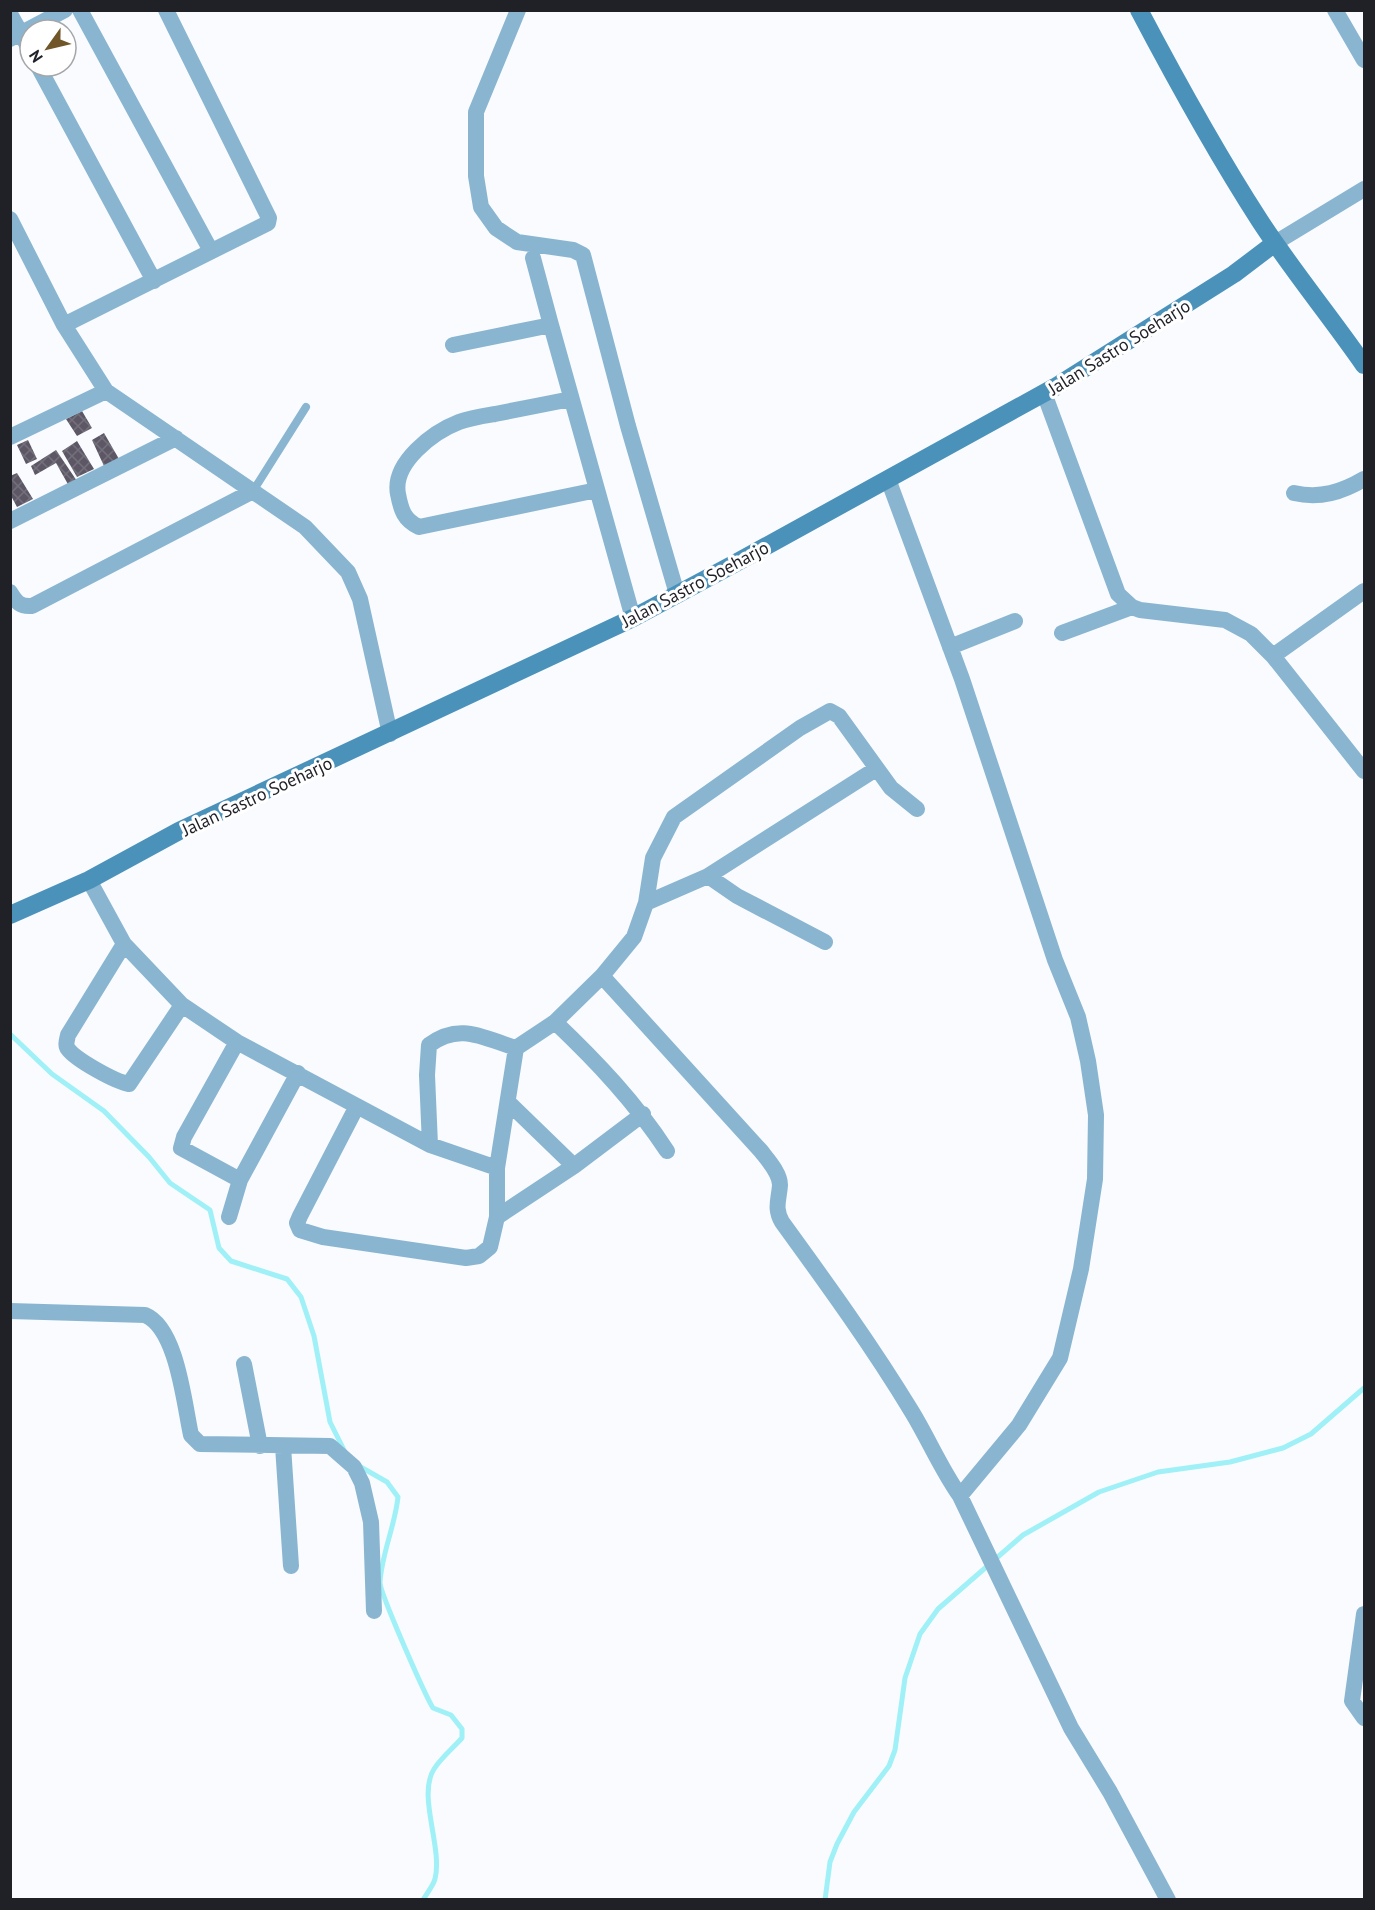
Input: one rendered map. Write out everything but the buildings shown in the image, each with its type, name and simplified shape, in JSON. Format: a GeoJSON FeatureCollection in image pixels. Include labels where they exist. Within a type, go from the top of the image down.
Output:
{"type":"FeatureCollection","features":[{"type":"Feature","properties":{"kind":"street"},"geometry":{"type":"LineString","coordinates":[[10,14],[16,37],[65,10]]}},
{"type":"Feature","properties":{"kind":"street"},"geometry":{"type":"LineString","coordinates":[[80,10],[211,251]]}},
{"type":"Feature","properties":{"kind":"street"},"geometry":{"type":"LineString","coordinates":[[64,325],[264,227],[269,218],[166,10]]}},
{"type":"Feature","properties":{"kind":"street"},"geometry":{"type":"LineString","coordinates":[[518,10],[476,112],[476,176],[481,207],[496,228],[517,242],[573,250],[583,255],[628,426],[677,594]]}},
{"type":"Feature","properties":{"kind":"street"},"geometry":{"type":"LineString","coordinates":[[1139,10],[1220,158],[1275,243],[1365,365]]}},
{"type":"Feature","properties":{"kind":"street"},"geometry":{"type":"LineString","coordinates":[[1335,10],[1365,60]]}},
{"type":"Feature","properties":{"kind":"street"},"geometry":{"type":"LineString","coordinates":[[44,78],[154,281]]}},
{"type":"Feature","properties":{"kind":"street"},"geometry":{"type":"LineString","coordinates":[[1275,243],[1365,189]]}},
{"type":"Feature","properties":{"kind":"street"},"geometry":{"type":"LineString","coordinates":[[10,219],[64,325],[106,391],[305,527],[348,572],[360,598],[390,734]]}},
{"type":"Feature","properties":{"kind":"street","name":"Jalan Sastro Soeharjo"},"geometry":{"type":"LineString","coordinates":[[10,915],[89,880],[179,831],[390,734],[472,692],[633,618],[1044,393],[1216,286],[1275,243]]}},
{"type":"Feature","properties":{"kind":"street"},"geometry":{"type":"LineString","coordinates":[[533,258],[633,618]]}},
{"type":"Feature","properties":{"kind":"street"},"geometry":{"type":"LineString","coordinates":[[453,345],[551,325]]}},
{"type":"Feature","properties":{"kind":"street"},"geometry":{"type":"LineString","coordinates":[[11,437],[106,391]]}},
{"type":"Feature","properties":{"kind":"street"},"geometry":{"type":"LineString","coordinates":[[1044,393],[1113,585],[1132,607]]}},
{"type":"Feature","properties":{"kind":"street"},"geometry":{"type":"LineString","coordinates":[[571,399],[461,421],[443,429],[408,459],[401,470],[396,484],[401,510],[410,523],[419,527],[597,490]]}},
{"type":"Feature","properties":{"kind":"street"},"geometry":{"type":"LineString","coordinates":[[10,521],[176,438]]}},
{"type":"Feature","properties":{"kind":"street"},"geometry":{"type":"LineString","coordinates":[[888,479],[950,647],[1055,960],[1078,1017],[1088,1061],[1096,1115],[1095,1179],[1081,1269],[1060,1358],[1019,1425],[960,1496]]}},
{"type":"Feature","properties":{"kind":"street"},"geometry":{"type":"LineString","coordinates":[[1294,493],[1308,496],[1325,495],[1346,490],[1365,479]]}},
{"type":"Feature","properties":{"kind":"street"},"geometry":{"type":"LineString","coordinates":[[10,592],[16,602],[24,607],[32,606],[253,491]]}},
{"type":"Feature","properties":{"kind":"street"},"geometry":{"type":"LineString","coordinates":[[1273,656],[1365,591]]}},
{"type":"Feature","properties":{"kind":"street"},"geometry":{"type":"LineString","coordinates":[[1062,633],[1132,607],[1218,619],[1239,625],[1273,656],[1365,771]]}},
{"type":"Feature","properties":{"kind":"street"},"geometry":{"type":"LineString","coordinates":[[950,647],[1015,621]]}},
{"type":"Feature","properties":{"kind":"street"},"geometry":{"type":"LineString","coordinates":[[357,1106],[300,1216],[297,1223],[300,1230],[323,1237],[466,1258],[479,1256],[490,1247],[497,1217],[497,1168],[516,1048],[555,1022],[602,976],[634,937],[646,903],[653,858],[674,817],[800,728],[830,711],[839,716],[876,769],[904,802],[917,809]]}},
{"type":"Feature","properties":{"kind":"street"},"geometry":{"type":"LineString","coordinates":[[646,903],[708,876],[876,769]]}},
{"type":"Feature","properties":{"kind":"street"},"geometry":{"type":"LineString","coordinates":[[708,876],[736,896],[825,942]]}},
{"type":"Feature","properties":{"kind":"street"},"geometry":{"type":"LineString","coordinates":[[89,880],[124,944],[182,1005],[237,1042],[430,1145],[497,1168]]}},
{"type":"Feature","properties":{"kind":"street"},"geometry":{"type":"LineString","coordinates":[[124,944],[68,1035],[69,1049],[99,1070],[129,1084],[182,1005]]}},
{"type":"Feature","properties":{"kind":"street"},"geometry":{"type":"LineString","coordinates":[[602,976],[774,1168],[780,1183],[776,1211],[849,1314],[913,1413],[948,1479],[960,1496],[1066,1718],[1110,1792],[1168,1899]]}},
{"type":"Feature","properties":{"kind":"street"},"geometry":{"type":"LineString","coordinates":[[555,1022],[598,1064],[643,1114],[667,1151]]}},
{"type":"Feature","properties":{"kind":"street"},"geometry":{"type":"LineString","coordinates":[[430,1145],[427,1075],[429,1045],[442,1035],[462,1031],[516,1048]]}},
{"type":"Feature","properties":{"kind":"street"},"geometry":{"type":"LineString","coordinates":[[237,1042],[184,1137],[181,1148],[240,1180]]}},
{"type":"Feature","properties":{"kind":"street"},"geometry":{"type":"LineString","coordinates":[[229,1217],[240,1180],[298,1073]]}},
{"type":"Feature","properties":{"kind":"street"},"geometry":{"type":"LineString","coordinates":[[508,1102],[574,1166]]}},
{"type":"Feature","properties":{"kind":"street"},"geometry":{"type":"LineString","coordinates":[[497,1217],[574,1166],[643,1114]]}},
{"type":"Feature","properties":{"kind":"street"},"geometry":{"type":"LineString","coordinates":[[10,1311],[145,1316],[154,1319],[159,1324],[173,1353],[191,1435],[200,1444],[330,1446],[354,1467],[362,1483],[371,1522],[374,1611]]}},
{"type":"Feature","properties":{"kind":"street"},"geometry":{"type":"LineString","coordinates":[[244,1364],[260,1446]]}},
{"type":"Feature","properties":{"kind":"street"},"geometry":{"type":"LineString","coordinates":[[283,1446],[291,1566]]}},
{"type":"Feature","properties":{"kind":"street"},"geometry":{"type":"LineString","coordinates":[[1365,1614],[1352,1701],[1365,1718]]}},
{"type":"Feature","properties":{"kind":"lane"},"geometry":{"type":"LineString","coordinates":[[253,491],[306,407]]}},
{"type":"Feature","properties":{"kind":"waterway"},"geometry":{"type":"LineString","coordinates":[[10,1034],[52,1074],[104,1111],[149,1157],[170,1183],[210,1210],[219,1248],[231,1261],[287,1279],[301,1297],[314,1336],[330,1422],[345,1452]]}},
{"type":"Feature","properties":{"kind":"waterway"},"geometry":{"type":"LineString","coordinates":[[825,1900],[830,1862],[837,1844],[854,1812],[889,1766],[895,1750],[905,1678],[920,1634],[938,1609],[1023,1535],[1099,1492],[1158,1472],[1230,1462],[1283,1448],[1311,1434],[1364,1388]]}},
{"type":"Feature","properties":{"kind":"waterway"},"geometry":{"type":"LineString","coordinates":[[359,1466],[387,1482],[398,1497],[380,1582],[403,1644],[433,1708],[451,1715],[462,1729],[462,1738],[437,1765],[429,1780],[429,1807],[437,1866],[434,1882],[423,1900]]}}]}
